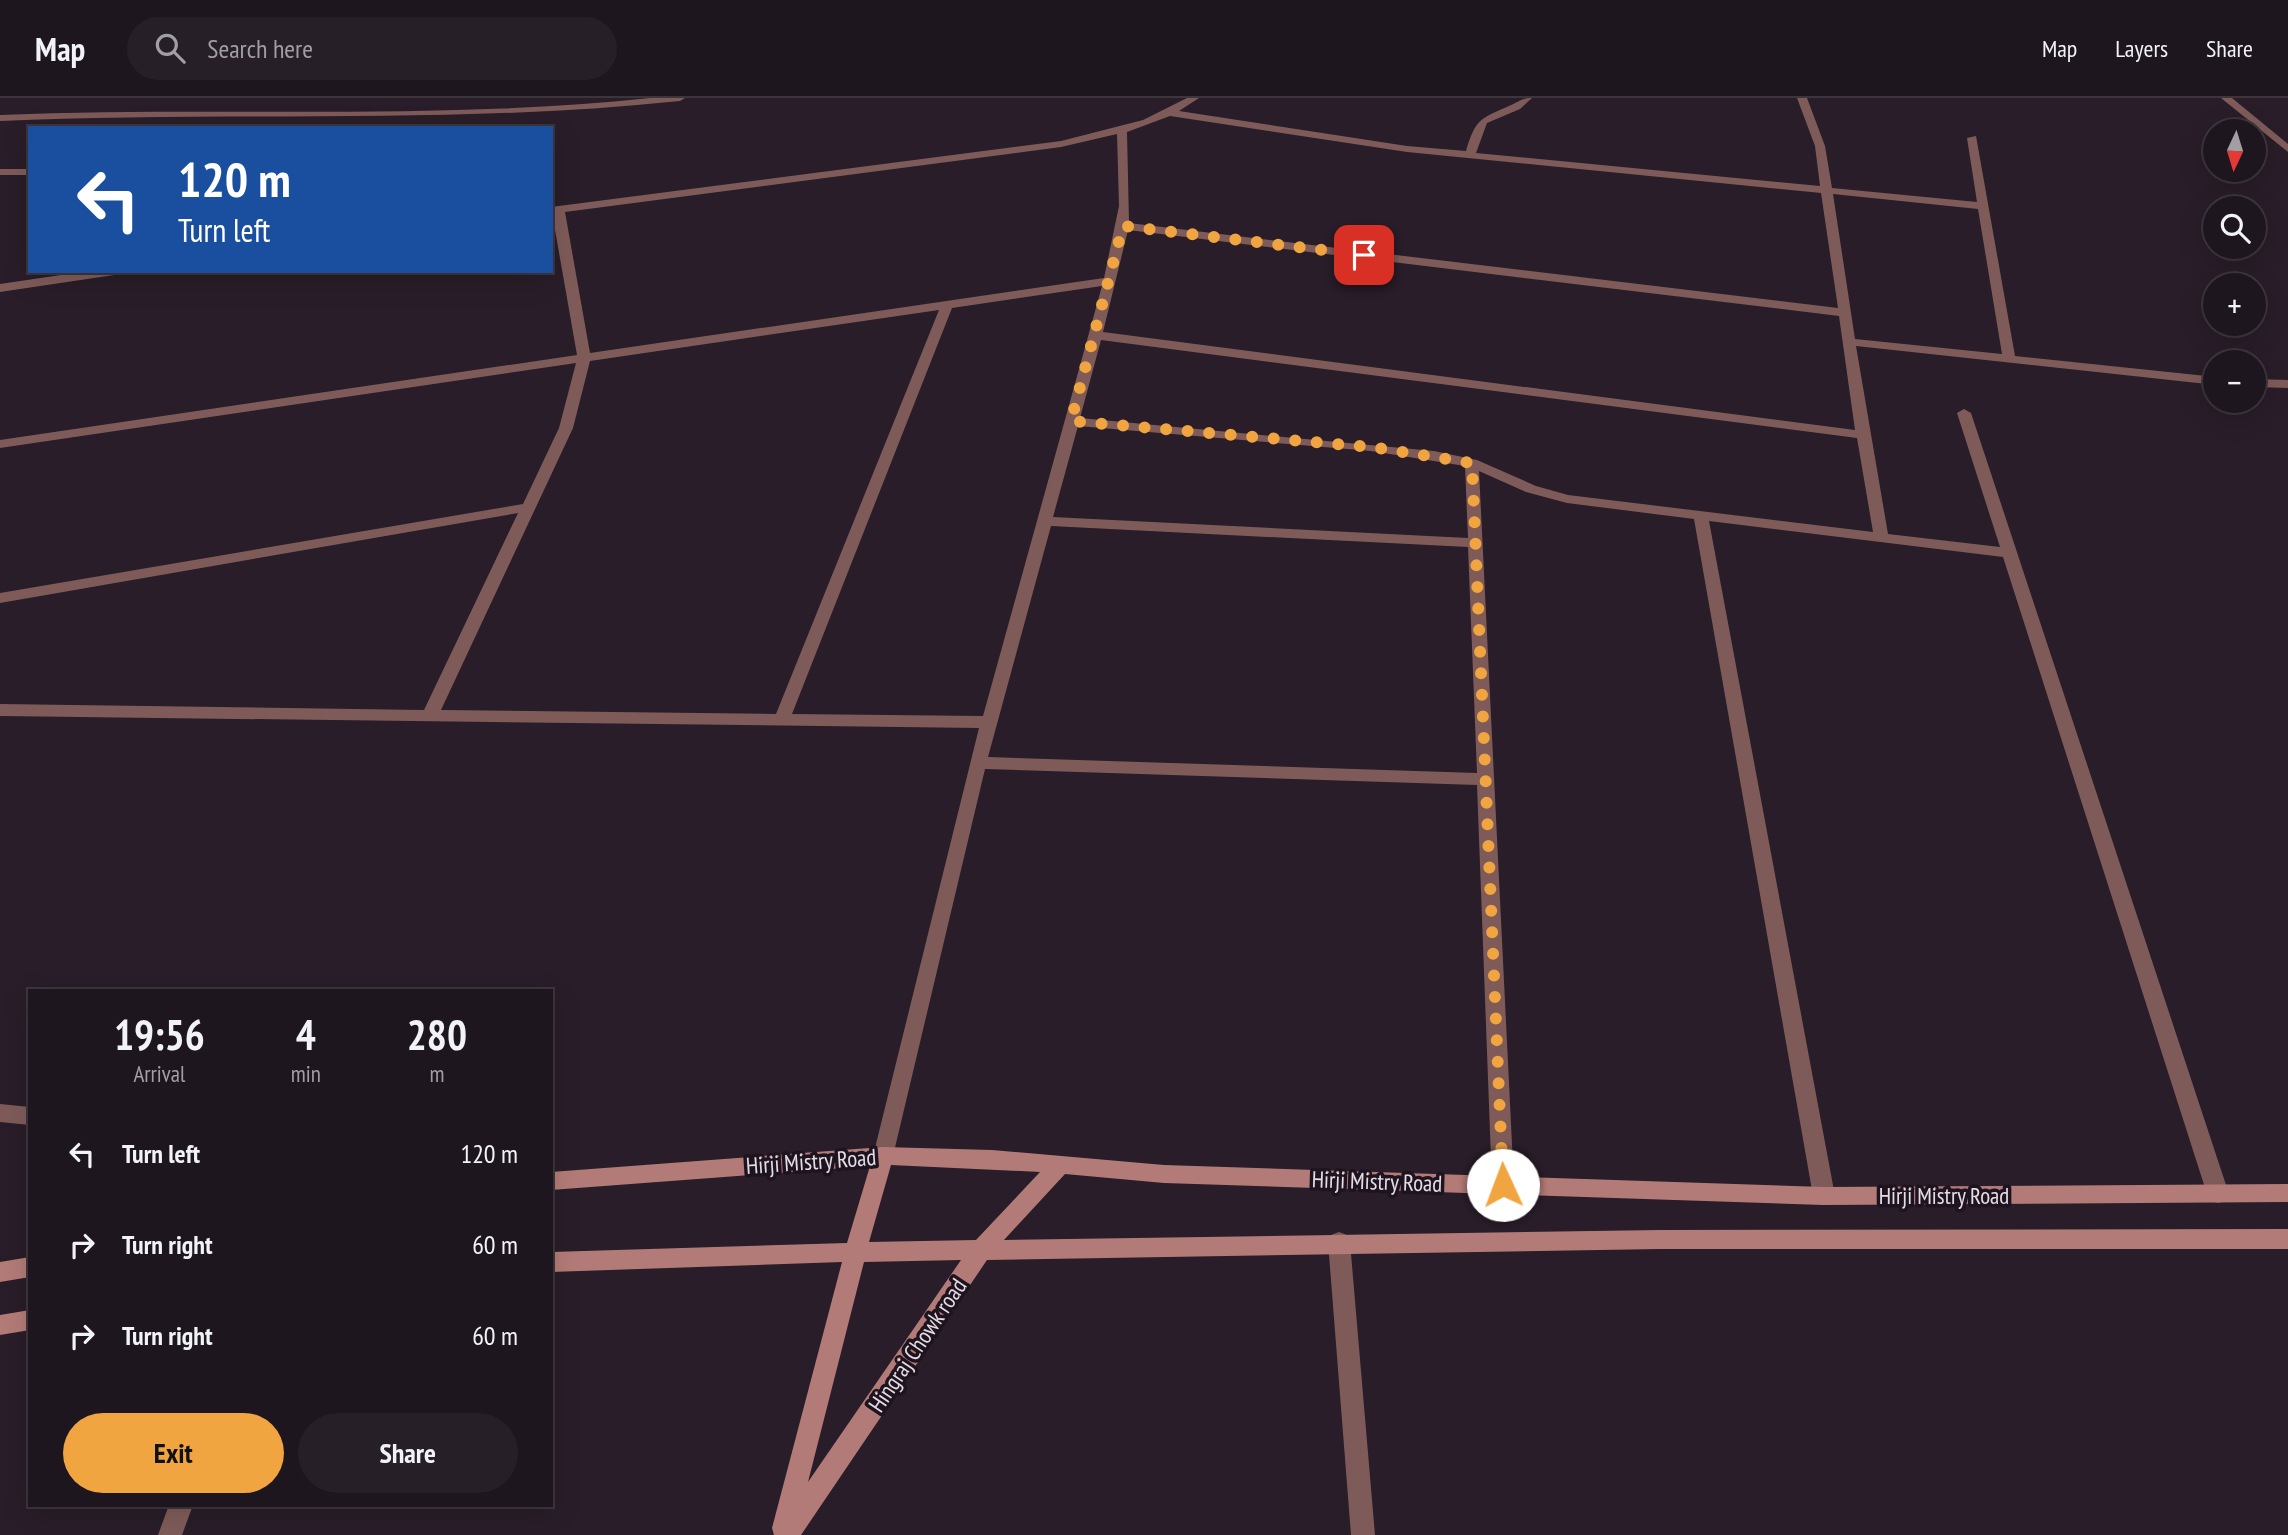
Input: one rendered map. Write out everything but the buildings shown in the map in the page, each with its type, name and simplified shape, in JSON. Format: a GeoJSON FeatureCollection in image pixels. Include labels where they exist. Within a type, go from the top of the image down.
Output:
{"type":"FeatureCollection","features":[{"type":"Feature","properties":{"kind":"main road","name":"Hirji Mistry Road"},"geometry":{"type":"LineString","coordinates":[[555,1180],[883,1156],[992,1159],[1164,1174],[1824,1196],[2288,1192]]}},
{"type":"Feature","properties":{"kind":"main road"},"geometry":{"type":"LineString","coordinates":[[784,1535],[855,1254],[883,1156]]}},
{"type":"Feature","properties":{"kind":"main road","name":"Hingraj Chowk road"},"geometry":{"type":"LineString","coordinates":[[784,1535],[981,1250],[1060,1165]]}},
{"type":"Feature","properties":{"kind":"main road"},"geometry":{"type":"LineString","coordinates":[[553,1262],[654,1256],[855,1254],[1339,1242],[2288,1239]]}},
{"type":"Feature","properties":{"kind":"main road"},"geometry":{"type":"LineString","coordinates":[[0,1272],[28,1267]]}},
{"type":"Feature","properties":{"kind":"main road"},"geometry":{"type":"LineString","coordinates":[[0,1325],[28,1320]]}},
{"type":"Feature","properties":{"kind":"street"},"geometry":{"type":"LineString","coordinates":[[290,113],[305,98]]}},
{"type":"Feature","properties":{"kind":"street"},"geometry":{"type":"LineString","coordinates":[[0,118],[136,113],[414,113],[680,98]]}},
{"type":"Feature","properties":{"kind":"street"},"geometry":{"type":"LineString","coordinates":[[430,715],[566,428],[584,358],[555,210],[1060,144],[1122,132],[1172,113],[1194,98]]}},
{"type":"Feature","properties":{"kind":"street"},"geometry":{"type":"LineString","coordinates":[[1470,155],[1480,125],[1486,118],[1517,108],[1527,98]]}},
{"type":"Feature","properties":{"kind":"street"},"geometry":{"type":"LineString","coordinates":[[1802,98],[1820,146],[1881,537]]}},
{"type":"Feature","properties":{"kind":"street"},"geometry":{"type":"LineString","coordinates":[[2226,98],[2288,149]]}},
{"type":"Feature","properties":{"kind":"street"},"geometry":{"type":"LineString","coordinates":[[404,126],[414,113]]}},
{"type":"Feature","properties":{"kind":"street"},"geometry":{"type":"LineString","coordinates":[[1172,113],[1394,147],[1983,206]]}},
{"type":"Feature","properties":{"kind":"street"},"geometry":{"type":"LineString","coordinates":[[883,1156],[978,763],[1096,335],[1123,226],[1125,206],[1122,132]]}},
{"type":"Feature","properties":{"kind":"street"},"geometry":{"type":"LineString","coordinates":[[1972,138],[2008,360]]}},
{"type":"Feature","properties":{"kind":"street"},"geometry":{"type":"LineString","coordinates":[[0,172],[28,172]]}},
{"type":"Feature","properties":{"kind":"street"},"geometry":{"type":"LineString","coordinates":[[1123,226],[1846,313]]}},
{"type":"Feature","properties":{"kind":"street"},"geometry":{"type":"LineString","coordinates":[[0,288],[101,273]]}},
{"type":"Feature","properties":{"kind":"street"},"geometry":{"type":"LineString","coordinates":[[0,444],[1110,281]]}},
{"type":"Feature","properties":{"kind":"street"},"geometry":{"type":"LineString","coordinates":[[782,719],[947,305]]}},
{"type":"Feature","properties":{"kind":"street"},"geometry":{"type":"LineString","coordinates":[[1096,335],[1863,435]]}},
{"type":"Feature","properties":{"kind":"street"},"geometry":{"type":"LineString","coordinates":[[1850,342],[2203,380]]}},
{"type":"Feature","properties":{"kind":"street"},"geometry":{"type":"LineString","coordinates":[[2266,383],[2288,384]]}},
{"type":"Feature","properties":{"kind":"street"},"geometry":{"type":"LineString","coordinates":[[1964,413],[2218,1194]]}},
{"type":"Feature","properties":{"kind":"street"},"geometry":{"type":"LineString","coordinates":[[1071,421],[1371,447],[1472,463],[1531,489],[1567,499],[2010,553]]}},
{"type":"Feature","properties":{"kind":"street"},"geometry":{"type":"LineString","coordinates":[[1472,463],[1503,1185]]}},
{"type":"Feature","properties":{"kind":"street"},"geometry":{"type":"LineString","coordinates":[[0,598],[529,507]]}},
{"type":"Feature","properties":{"kind":"street"},"geometry":{"type":"LineString","coordinates":[[1701,515],[1824,1196]]}},
{"type":"Feature","properties":{"kind":"street"},"geometry":{"type":"LineString","coordinates":[[1044,521],[1476,543]]}},
{"type":"Feature","properties":{"kind":"street"},"geometry":{"type":"LineString","coordinates":[[0,710],[989,722]]}},
{"type":"Feature","properties":{"kind":"street"},"geometry":{"type":"LineString","coordinates":[[978,763],[1486,779]]}},
{"type":"Feature","properties":{"kind":"street"},"geometry":{"type":"LineString","coordinates":[[0,1113],[28,1116]]}},
{"type":"Feature","properties":{"kind":"street"},"geometry":{"type":"LineString","coordinates":[[1339,1242],[1363,1535]]}},
{"type":"Feature","properties":{"kind":"street"},"geometry":{"type":"LineString","coordinates":[[170,1535],[180,1507]]}},
{"type":"Feature","properties":{"kind":"route"},"geometry":{"type":"LineString","coordinates":[[1364,255],[1123,226],[1071,421],[1371,447],[1472,463],[1503,1185]]}}]}
